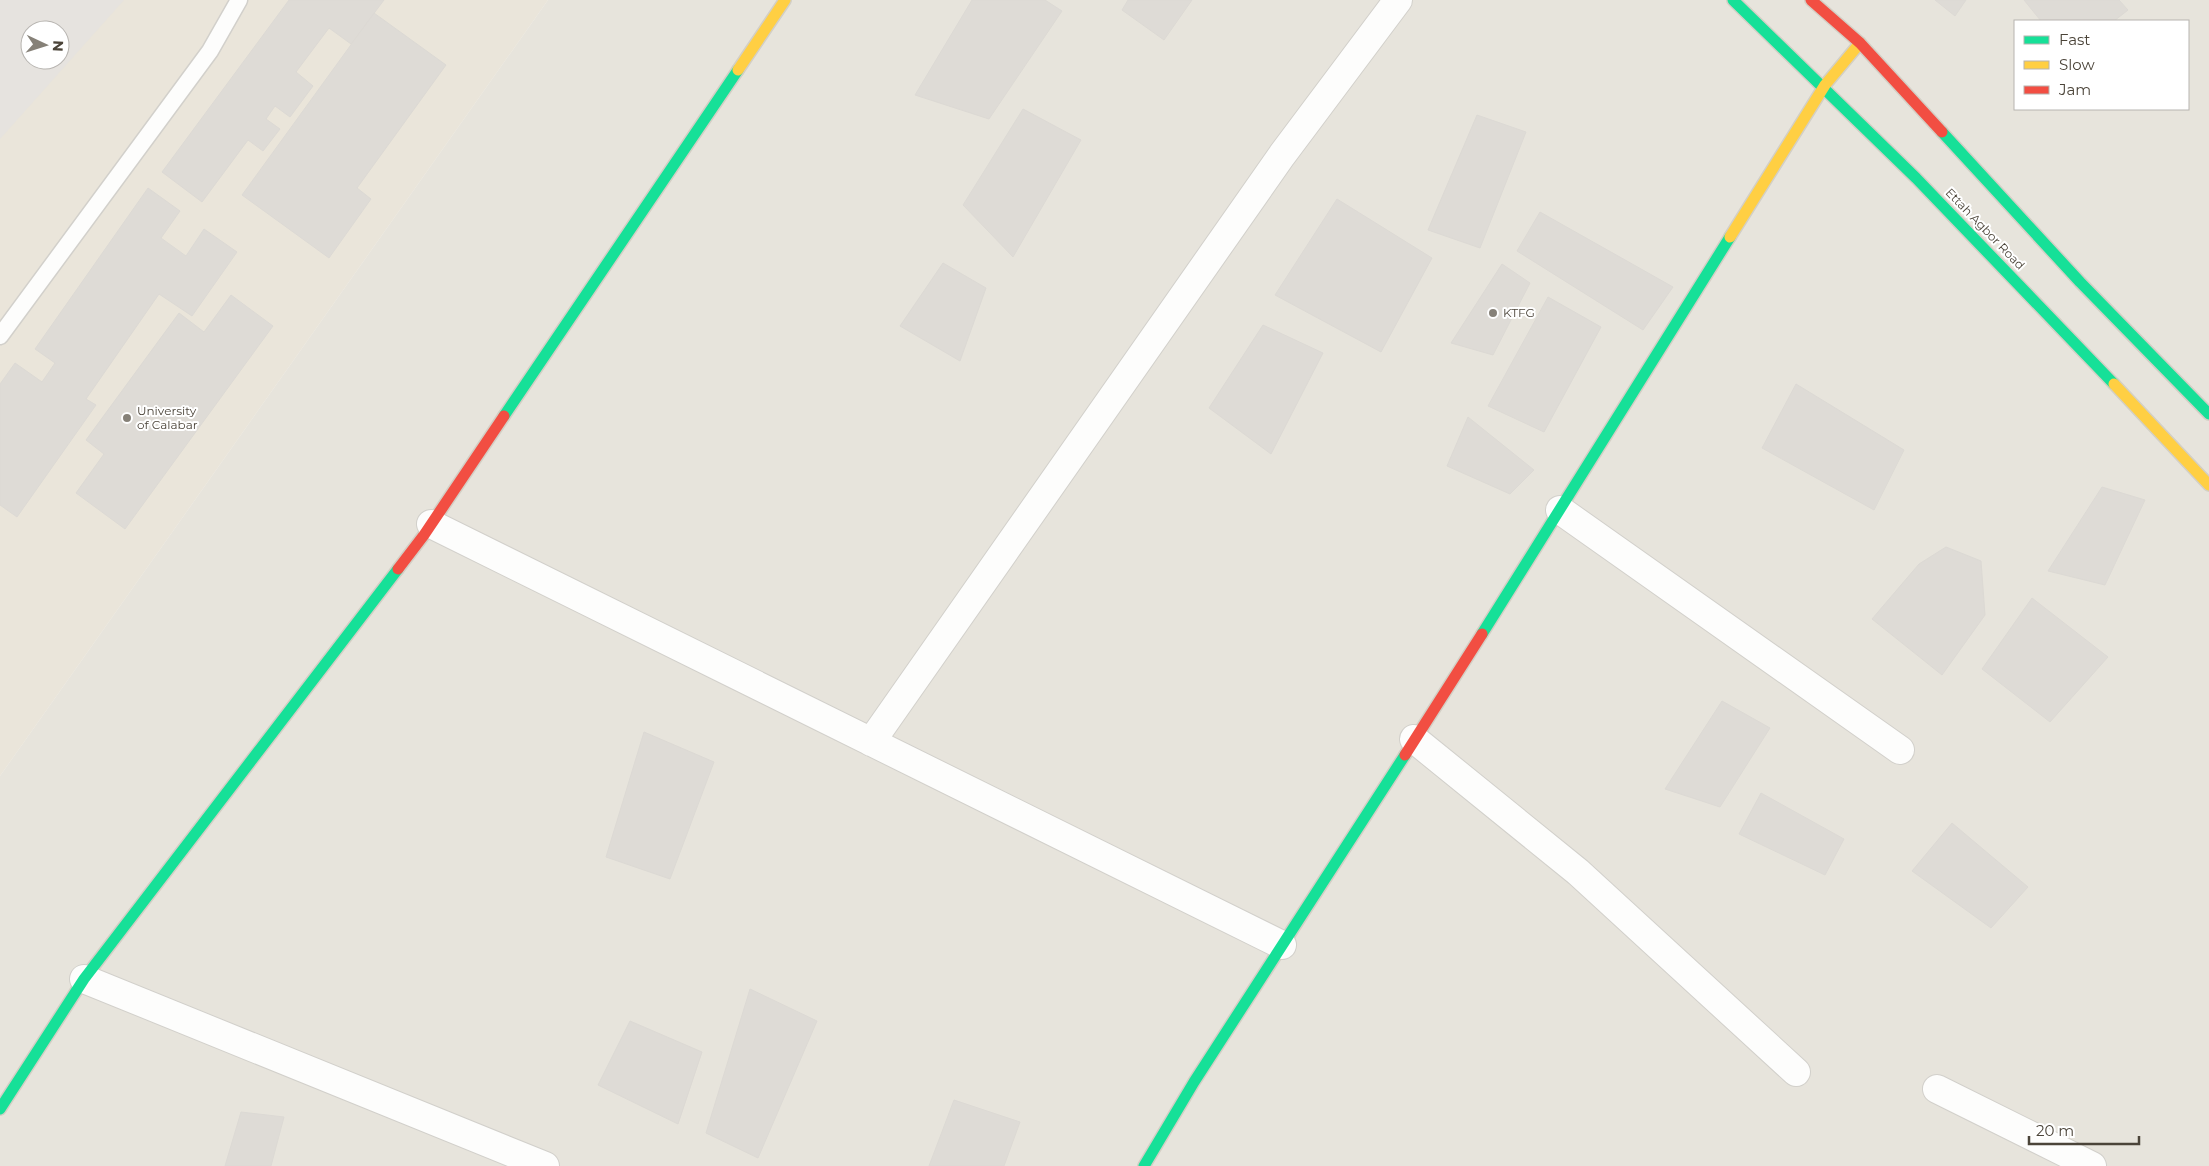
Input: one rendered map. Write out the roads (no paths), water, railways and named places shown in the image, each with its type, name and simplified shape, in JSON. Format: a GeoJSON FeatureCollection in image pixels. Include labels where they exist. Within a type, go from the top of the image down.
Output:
{"type":"FeatureCollection","features":[{"type":"Feature","properties":{"kind":"street"},"geometry":{"type":"LineString","coordinates":[[0,1109],[84,979],[413,550],[786,0]]}},
{"type":"Feature","properties":{"kind":"street"},"geometry":{"type":"LineString","coordinates":[[871,742],[1282,155],[1398,0]]}},
{"type":"Feature","properties":{"kind":"street","name":"Ettah Agbor Road"},"geometry":{"type":"LineString","coordinates":[[1734,0],[1825,85],[2054,321],[2209,485]]}},
{"type":"Feature","properties":{"kind":"street"},"geometry":{"type":"LineString","coordinates":[[1811,0],[1860,43],[2080,282],[2209,414]]}},
{"type":"Feature","properties":{"kind":"street"},"geometry":{"type":"LineString","coordinates":[[1144,1166],[1194,1082],[1560,510],[1825,85],[1860,43]]}},
{"type":"Feature","properties":{"kind":"street"},"geometry":{"type":"LineString","coordinates":[[1560,510],[1900,750]]}},
{"type":"Feature","properties":{"kind":"street"},"geometry":{"type":"LineString","coordinates":[[431,524],[1282,945]]}},
{"type":"Feature","properties":{"kind":"street"},"geometry":{"type":"LineString","coordinates":[[1414,739],[1578,872],[1796,1072]]}},
{"type":"Feature","properties":{"kind":"street"},"geometry":{"type":"LineString","coordinates":[[84,979],[545,1166]]}},
{"type":"Feature","properties":{"kind":"street"},"geometry":{"type":"LineString","coordinates":[[1936,1090],[2092,1166]]}},
{"type":"Feature","properties":{"kind":"lane"},"geometry":{"type":"LineString","coordinates":[[0,336],[210,51],[239,0]]}},
{"type":"Feature","properties":{"kind":"place","name":"KTFG"},"geometry":{"type":"Point","coordinates":[1493,313]}},
{"type":"Feature","properties":{"kind":"place","name":"University of Calabar"},"geometry":{"type":"Point","coordinates":[127,418]}}]}
